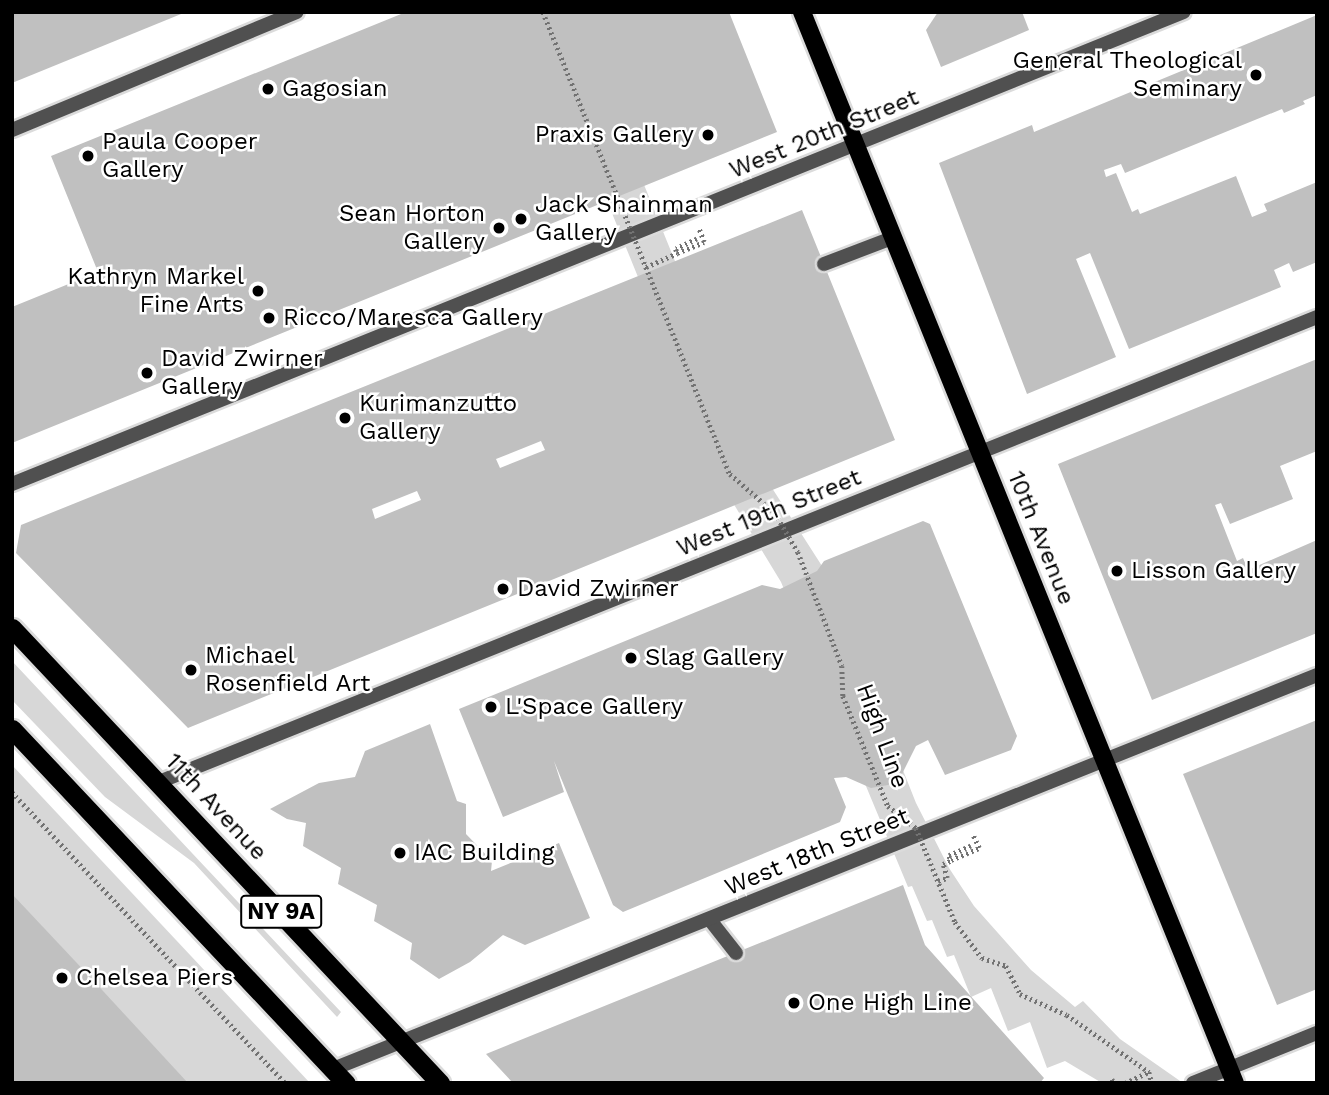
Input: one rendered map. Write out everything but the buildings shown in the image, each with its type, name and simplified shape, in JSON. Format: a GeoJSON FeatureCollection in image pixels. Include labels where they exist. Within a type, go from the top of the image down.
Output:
{"type":"FeatureCollection","features":[{"type":"Feature","properties":{"kind":"highway","name":"11th Avenue"},"geometry":{"type":"LineString","coordinates":[[12,628],[440,1083]]}},
{"type":"Feature","properties":{"kind":"highway","name":"NY 9A"},"geometry":{"type":"LineString","coordinates":[[12,729],[339,1076]]}},
{"type":"Feature","properties":{"kind":"main road","name":"10th Avenue"},"geometry":{"type":"LineString","coordinates":[[802,12],[1232,1076]]}},
{"type":"Feature","properties":{"kind":"street"},"geometry":{"type":"LineString","coordinates":[[12,130],[298,12]]}},
{"type":"Feature","properties":{"kind":"street","name":"West 20th Street"},"geometry":{"type":"LineString","coordinates":[[12,484],[1184,12]]}},
{"type":"Feature","properties":{"kind":"street"},"geometry":{"type":"LineString","coordinates":[[824,264],[892,238]]}},
{"type":"Feature","properties":{"kind":"street","name":"West 19th Street"},"geometry":{"type":"LineString","coordinates":[[159,782],[1317,317]]}},
{"type":"Feature","properties":{"kind":"street","name":"West 18th Street"},"geometry":{"type":"LineString","coordinates":[[339,1076],[402,1042],[1317,675]]}},
{"type":"Feature","properties":{"kind":"street"},"geometry":{"type":"LineString","coordinates":[[710,920],[736,953]]}},
{"type":"Feature","properties":{"kind":"street"},"geometry":{"type":"LineString","coordinates":[[1194,1083],[1232,1076],[1317,1033]]}},
{"type":"Feature","properties":{"kind":"path","name":"High Line"},"geometry":{"type":"LineString","coordinates":[[543,12],[730,474],[775,513],[799,552],[842,666],[843,695],[888,806],[916,828],[961,930],[982,958],[1006,966],[1020,994],[1067,1015],[1149,1072]]}},
{"type":"Feature","properties":{"kind":"path"},"geometry":{"type":"LineString","coordinates":[[646,267],[665,259],[676,254],[688,249],[699,244],[697,239],[676,248],[677,253],[689,249],[704,242]]}},
{"type":"Feature","properties":{"kind":"path"},"geometry":{"type":"LineString","coordinates":[[12,792],[285,1083]]}},
{"type":"Feature","properties":{"kind":"path"},"geometry":{"type":"LineString","coordinates":[[938,881],[946,874],[943,864],[973,852],[971,846],[949,856],[951,860],[962,855],[973,850],[979,848]]}},
{"type":"Feature","properties":{"kind":"path"},"geometry":{"type":"LineString","coordinates":[[1125,1083],[1149,1072],[1152,1083]]}},
{"type":"Feature","properties":{"kind":"shaded area"},"geometry":{"type":"Polygon","coordinates":[[[530,12],[574,12],[737,414],[772,488],[822,566],[916,803],[949,868],[974,906],[1031,970],[1075,1007],[1083,1001],[1120,1039],[1183,1083],[1102,1083],[1065,1061],[1047,1068],[1030,1022],[1008,1031],[991,988],[971,997],[954,955],[947,957],[932,920],[927,921],[912,886],[908,887],[781,582],[724,488],[530,12]]]}},
{"type":"Feature","properties":{"kind":"shaded area"},"geometry":{"type":"Polygon","coordinates":[[[12,661],[341,1012],[337,1017],[194,863],[105,797],[12,700],[12,661]]]}},
{"type":"Feature","properties":{"kind":"shaded area"},"geometry":{"type":"Polygon","coordinates":[[[12,765],[310,1083],[12,1083],[12,765]]]}},
{"type":"Feature","properties":{"kind":"place","name":"General Theological Seminary"},"geometry":{"type":"Point","coordinates":[1256,75]}},
{"type":"Feature","properties":{"kind":"place","name":"Gagosian"},"geometry":{"type":"Point","coordinates":[268,89]}},
{"type":"Feature","properties":{"kind":"place","name":"Praxis Gallery"},"geometry":{"type":"Point","coordinates":[708,135]}},
{"type":"Feature","properties":{"kind":"place","name":"Paula Cooper Gallery"},"geometry":{"type":"Point","coordinates":[88,156]}},
{"type":"Feature","properties":{"kind":"place","name":"Jack Shainman Gallery"},"geometry":{"type":"Point","coordinates":[521,219]}},
{"type":"Feature","properties":{"kind":"place","name":"Sean Horton Gallery"},"geometry":{"type":"Point","coordinates":[499,228]}},
{"type":"Feature","properties":{"kind":"place","name":"Kathryn Markel Fine Arts"},"geometry":{"type":"Point","coordinates":[258,291]}},
{"type":"Feature","properties":{"kind":"place","name":"Ricco/Maresca Gallery"},"geometry":{"type":"Point","coordinates":[269,318]}},
{"type":"Feature","properties":{"kind":"place","name":"David Zwirner Gallery"},"geometry":{"type":"Point","coordinates":[147,373]}},
{"type":"Feature","properties":{"kind":"place","name":"Kurimanzutto Gallery"},"geometry":{"type":"Point","coordinates":[345,418]}},
{"type":"Feature","properties":{"kind":"place","name":"Lisson Gallery"},"geometry":{"type":"Point","coordinates":[1117,571]}},
{"type":"Feature","properties":{"kind":"place","name":"David Zwirner"},"geometry":{"type":"Point","coordinates":[503,589]}},
{"type":"Feature","properties":{"kind":"place","name":"Slag Gallery"},"geometry":{"type":"Point","coordinates":[631,658]}},
{"type":"Feature","properties":{"kind":"place","name":"Michael Rosenfield Art"},"geometry":{"type":"Point","coordinates":[191,670]}},
{"type":"Feature","properties":{"kind":"place","name":"L'Space Gallery"},"geometry":{"type":"Point","coordinates":[491,707]}},
{"type":"Feature","properties":{"kind":"place","name":"IAC Building"},"geometry":{"type":"Point","coordinates":[400,853]}},
{"type":"Feature","properties":{"kind":"place","name":"Chelsea Piers"},"geometry":{"type":"Point","coordinates":[62,978]}},
{"type":"Feature","properties":{"kind":"place","name":"One High Line"},"geometry":{"type":"Point","coordinates":[794,1003]}}]}
